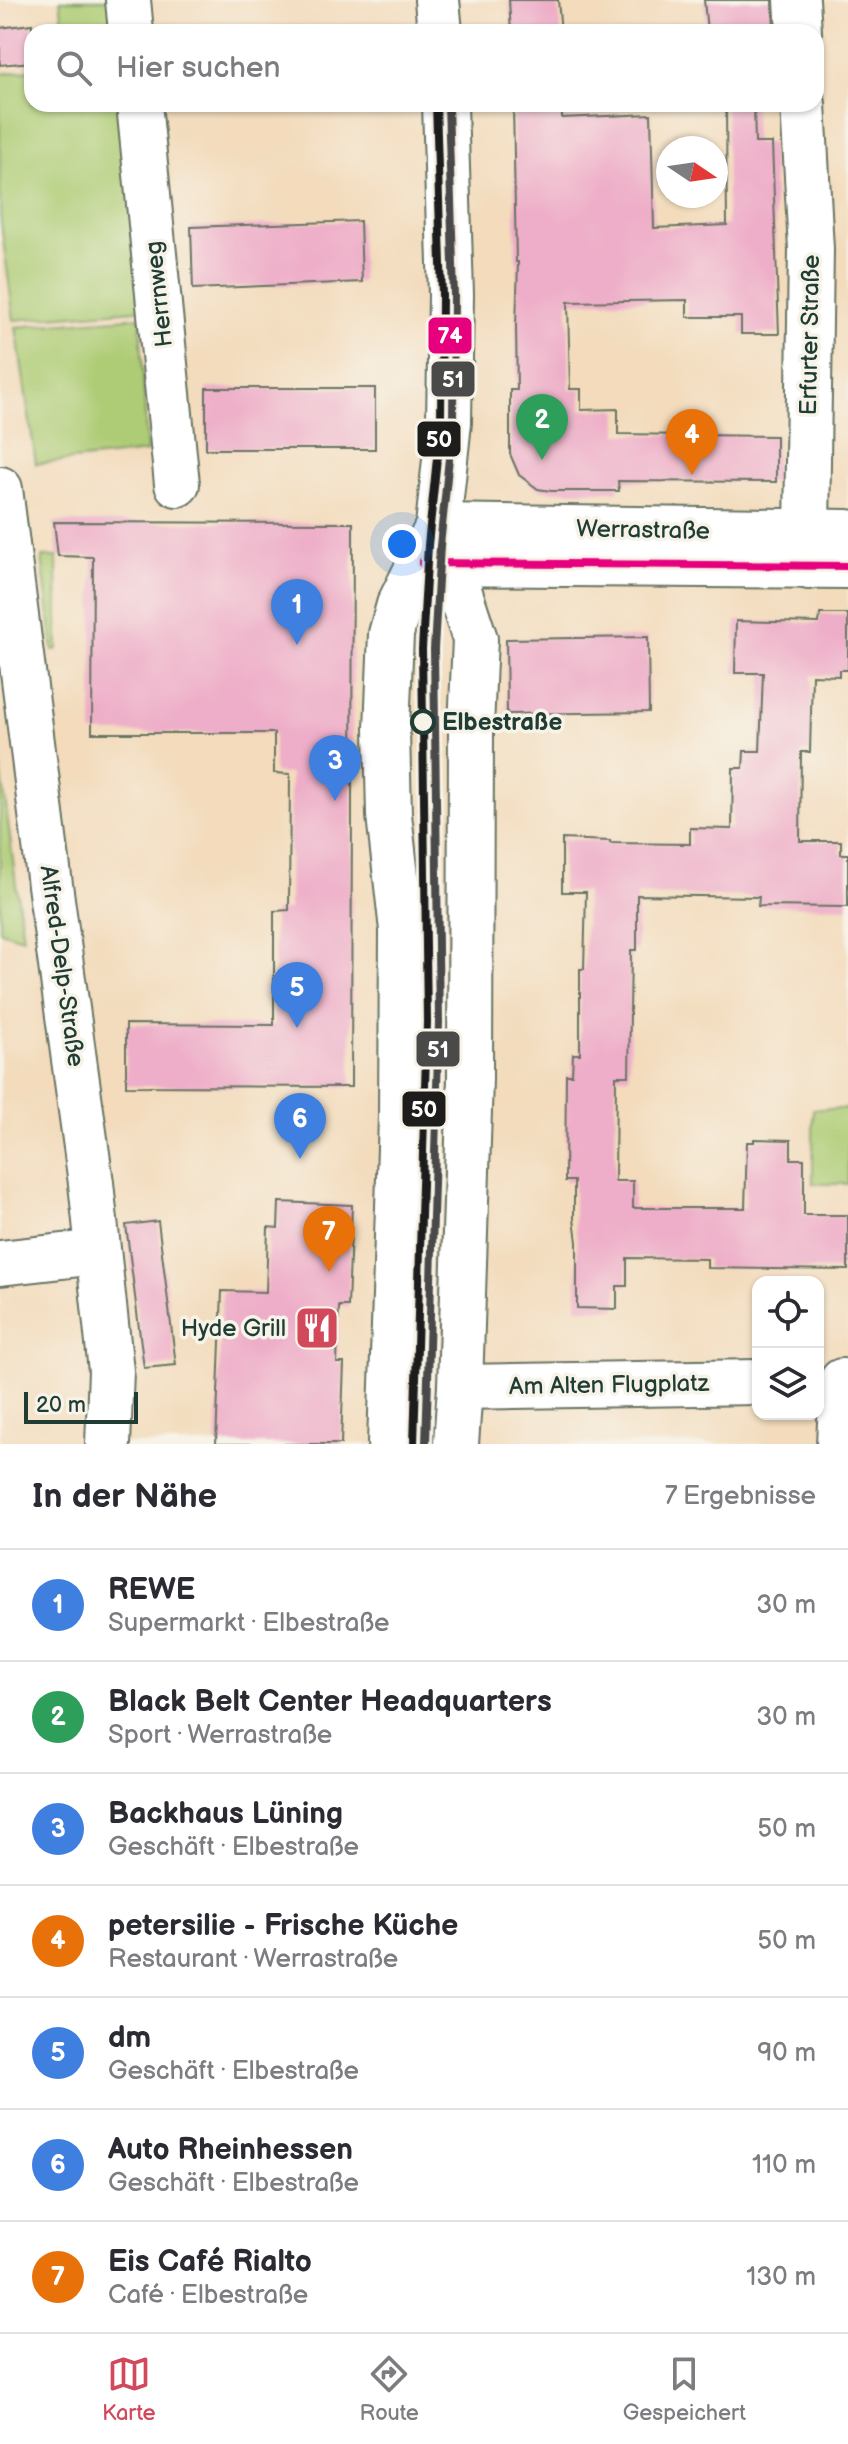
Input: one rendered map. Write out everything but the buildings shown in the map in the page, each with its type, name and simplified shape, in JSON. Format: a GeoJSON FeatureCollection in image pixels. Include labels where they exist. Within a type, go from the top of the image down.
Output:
{"type":"FeatureCollection","features":[{"type":"Feature","properties":{"kind":"street"},"geometry":{"type":"LineString","coordinates":[[128,0],[130,24]]}},
{"type":"Feature","properties":{"kind":"street"},"geometry":{"type":"LineString","coordinates":[[437,0],[439,24]]}},
{"type":"Feature","properties":{"kind":"street"},"geometry":{"type":"LineString","coordinates":[[797,0],[798,24]]}},
{"type":"Feature","properties":{"kind":"street","name":"Herrnweg"},"geometry":{"type":"LineString","coordinates":[[140,112],[177,484]]}},
{"type":"Feature","properties":{"kind":"street"},"geometry":{"type":"LineString","coordinates":[[445,112],[451,311],[449,422],[437,551],[475,639],[471,743],[470,1079],[456,1444]]}},
{"type":"Feature","properties":{"kind":"street","name":"Erfurter Straße"},"geometry":{"type":"LineString","coordinates":[[803,112],[828,549]]}},
{"type":"Feature","properties":{"kind":"street","name":"Alfred-Delp-Straße"},"geometry":{"type":"LineString","coordinates":[[0,489],[48,870],[86,1138],[111,1371],[108,1444]]}},
{"type":"Feature","properties":{"kind":"street","name":"Werrastraße"},"geometry":{"type":"LineString","coordinates":[[437,551],[828,549]]}},
{"type":"Feature","properties":{"kind":"street"},"geometry":{"type":"LineString","coordinates":[[390,1444],[401,1118],[402,930],[389,815],[387,729],[391,634],[399,605],[437,551]]}},
{"type":"Feature","properties":{"kind":"street"},"geometry":{"type":"LineString","coordinates":[[0,1263],[98,1252]]}},
{"type":"Feature","properties":{"kind":"street"},"geometry":{"type":"LineString","coordinates":[[836,1381],[839,1444]]}},
{"type":"Feature","properties":{"kind":"street","name":"Am Alten Flugplatz"},"geometry":{"type":"LineString","coordinates":[[460,1387],[752,1382]]}},
{"type":"Feature","properties":{"kind":"green space"},"geometry":{"type":"Polygon","coordinates":[[[60,0],[115,0],[117,24],[63,24],[60,0]]]}},
{"type":"Feature","properties":{"kind":"green space"},"geometry":{"type":"Polygon","coordinates":[[[24,71],[24,112],[126,112],[147,309],[14,320],[0,216],[0,74],[24,71]]]}},
{"type":"Feature","properties":{"kind":"green space"},"geometry":{"type":"Polygon","coordinates":[[[140,317],[147,452],[36,464],[16,327],[140,317]]]}},
{"type":"Feature","properties":{"kind":"green space"},"geometry":{"type":"Polygon","coordinates":[[[42,557],[57,557],[58,649],[53,650],[42,557]]]}},
{"type":"Feature","properties":{"kind":"green space"},"geometry":{"type":"Polygon","coordinates":[[[0,760],[23,938],[0,931],[0,760]]]}},
{"type":"Feature","properties":{"kind":"green space"},"geometry":{"type":"Polygon","coordinates":[[[813,1109],[848,1109],[848,1184],[813,1184],[813,1109]]]}},
{"type":"Feature","properties":{"kind":"tram line","name":"50"},"geometry":{"type":"LineString","coordinates":[[414,1444],[427,1022],[422,649],[428,545],[441,419],[442,296],[436,112]]}},
{"type":"Feature","properties":{"kind":"transit line","name":"74"},"geometry":{"type":"LineString","coordinates":[[422,563],[438,526],[449,422],[451,295],[445,112]]}},
{"type":"Feature","properties":{"kind":"transit line","name":"51"},"geometry":{"type":"LineString","coordinates":[[426,1444],[439,1022],[434,649],[440,546],[453,419],[454,296],[448,112]]}},
{"type":"Feature","properties":{"kind":"transit line","name":"74"},"geometry":{"type":"LineString","coordinates":[[422,563],[848,566]]}},
{"type":"Feature","properties":{"kind":"place","name":"Black Belt Center Headquarters"},"geometry":{"type":"Point","coordinates":[542,460]}},
{"type":"Feature","properties":{"kind":"place","name":"petersilie - Frische Küche"},"geometry":{"type":"Point","coordinates":[692,475]}},
{"type":"Feature","properties":{"kind":"place","name":"REWE"},"geometry":{"type":"Point","coordinates":[297,645]}},
{"type":"Feature","properties":{"kind":"place","name":"Elbestraße"},"geometry":{"type":"Point","coordinates":[423,722]}},
{"type":"Feature","properties":{"kind":"place","name":"Backhaus Lüning"},"geometry":{"type":"Point","coordinates":[335,801]}},
{"type":"Feature","properties":{"kind":"place","name":"dm"},"geometry":{"type":"Point","coordinates":[297,1028]}},
{"type":"Feature","properties":{"kind":"place","name":"Auto Rheinhessen"},"geometry":{"type":"Point","coordinates":[300,1159]}},
{"type":"Feature","properties":{"kind":"place","name":"Eis Café Rialto"},"geometry":{"type":"Point","coordinates":[329,1272]}},
{"type":"Feature","properties":{"kind":"place","name":"Hyde Grill"},"geometry":{"type":"Point","coordinates":[317,1328]}}]}
